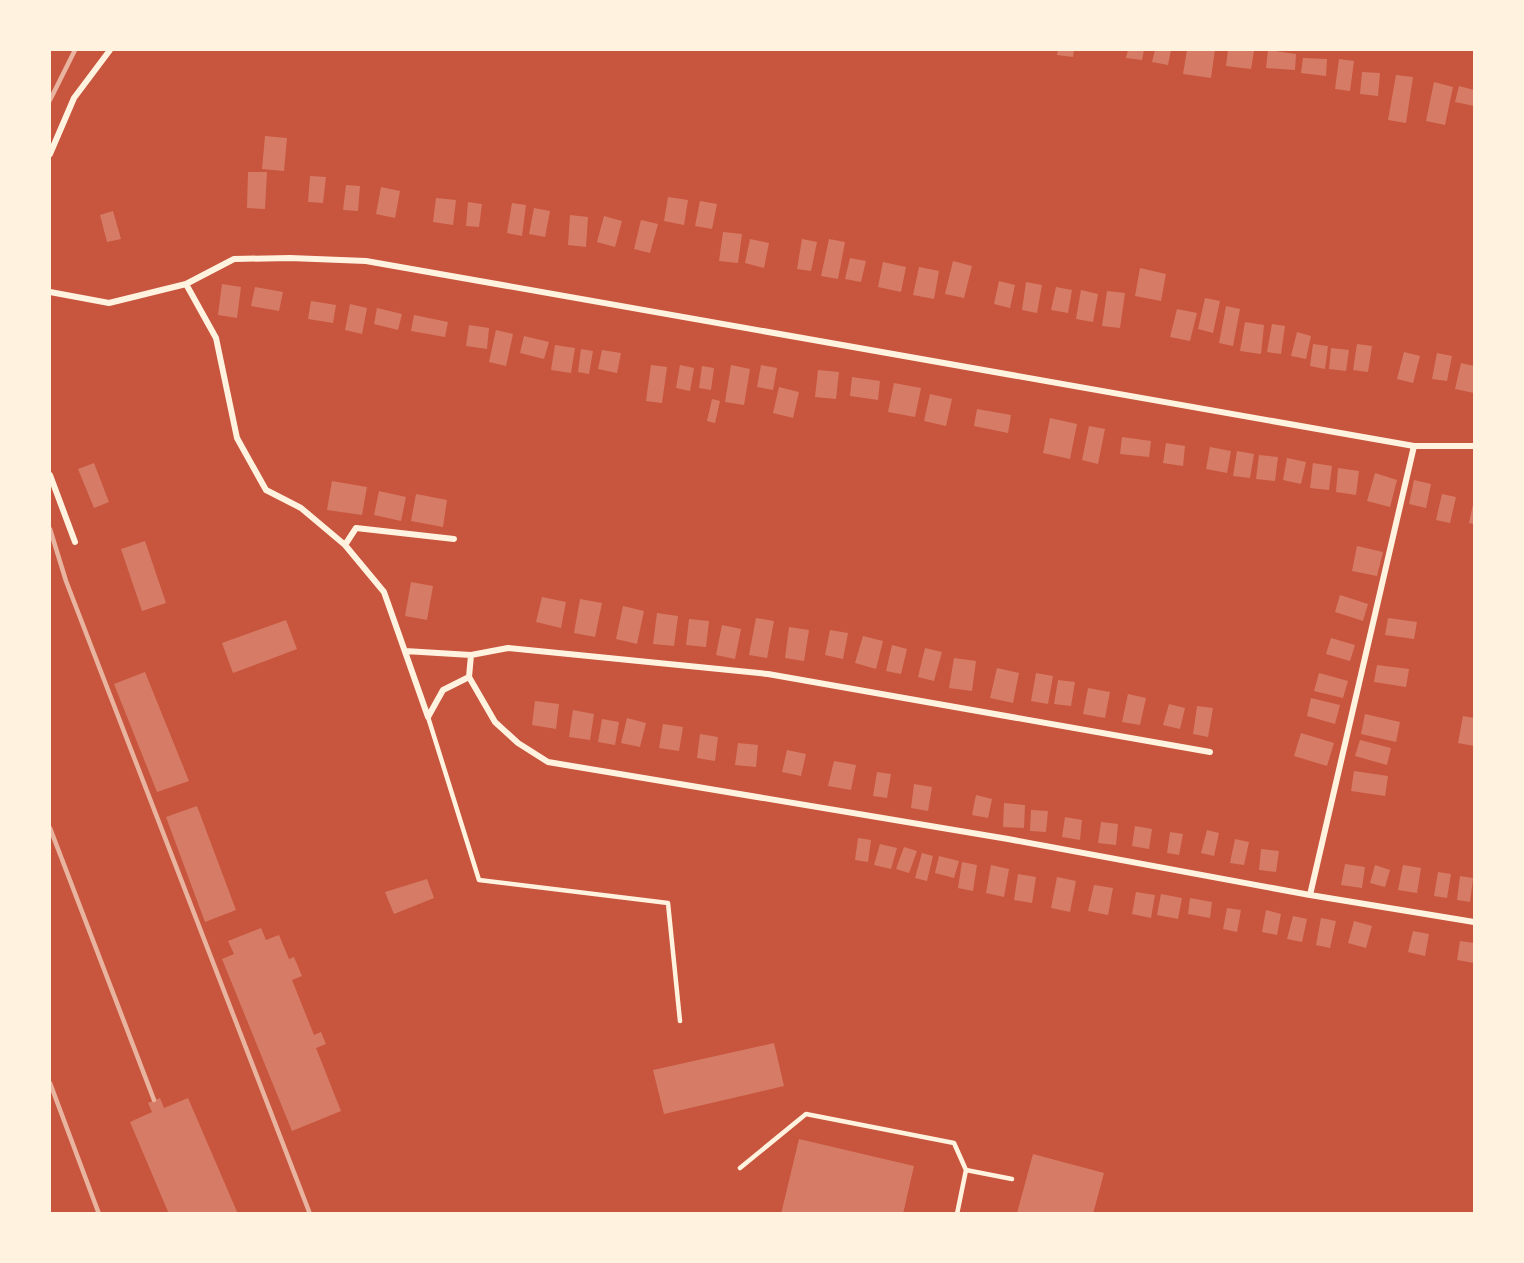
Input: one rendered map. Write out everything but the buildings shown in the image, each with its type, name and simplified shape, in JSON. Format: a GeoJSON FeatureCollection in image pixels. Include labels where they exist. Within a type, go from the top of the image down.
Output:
{"type":"FeatureCollection","features":[{"type":"Feature","properties":{"kind":"street"},"geometry":{"type":"LineString","coordinates":[[50,154],[74,98],[111,50]]}},
{"type":"Feature","properties":{"kind":"street"},"geometry":{"type":"LineString","coordinates":[[50,292],[109,303],[186,284],[234,259],[290,258],[366,261],[1414,446],[1474,446]]}},
{"type":"Feature","properties":{"kind":"street"},"geometry":{"type":"LineString","coordinates":[[186,284],[216,338],[237,438],[266,490],[301,508],[345,545],[384,592],[428,717]]}},
{"type":"Feature","properties":{"kind":"street"},"geometry":{"type":"LineString","coordinates":[[1310,895],[1414,446]]}},
{"type":"Feature","properties":{"kind":"street"},"geometry":{"type":"LineString","coordinates":[[50,475],[75,542]]}},
{"type":"Feature","properties":{"kind":"street"},"geometry":{"type":"LineString","coordinates":[[345,545],[356,528],[453,539]]}},
{"type":"Feature","properties":{"kind":"street"},"geometry":{"type":"LineString","coordinates":[[405,651],[471,655],[508,648],[768,674],[1210,752]]}},
{"type":"Feature","properties":{"kind":"street"},"geometry":{"type":"LineString","coordinates":[[471,655],[469,677],[495,722],[518,743],[548,762],[1008,839],[1310,895],[1474,922]]}},
{"type":"Feature","properties":{"kind":"street"},"geometry":{"type":"LineString","coordinates":[[428,717],[443,690],[469,677]]}},
{"type":"Feature","properties":{"kind":"lane"},"geometry":{"type":"LineString","coordinates":[[428,717],[478,880],[668,903],[680,1021]]}},
{"type":"Feature","properties":{"kind":"lane"},"geometry":{"type":"LineString","coordinates":[[740,1168],[806,1114],[954,1143],[966,1170],[957,1214]]}},
{"type":"Feature","properties":{"kind":"lane"},"geometry":{"type":"LineString","coordinates":[[966,1170],[1012,1179]]}},
{"type":"Feature","properties":{"kind":"railway"},"geometry":{"type":"LineString","coordinates":[[50,100],[75,50]]}},
{"type":"Feature","properties":{"kind":"railway"},"geometry":{"type":"LineString","coordinates":[[50,529],[66,581],[310,1214]]}},
{"type":"Feature","properties":{"kind":"railway"},"geometry":{"type":"LineString","coordinates":[[50,828],[154,1100]]}},
{"type":"Feature","properties":{"kind":"railway"},"geometry":{"type":"LineString","coordinates":[[50,1083],[99,1214]]}}]}
